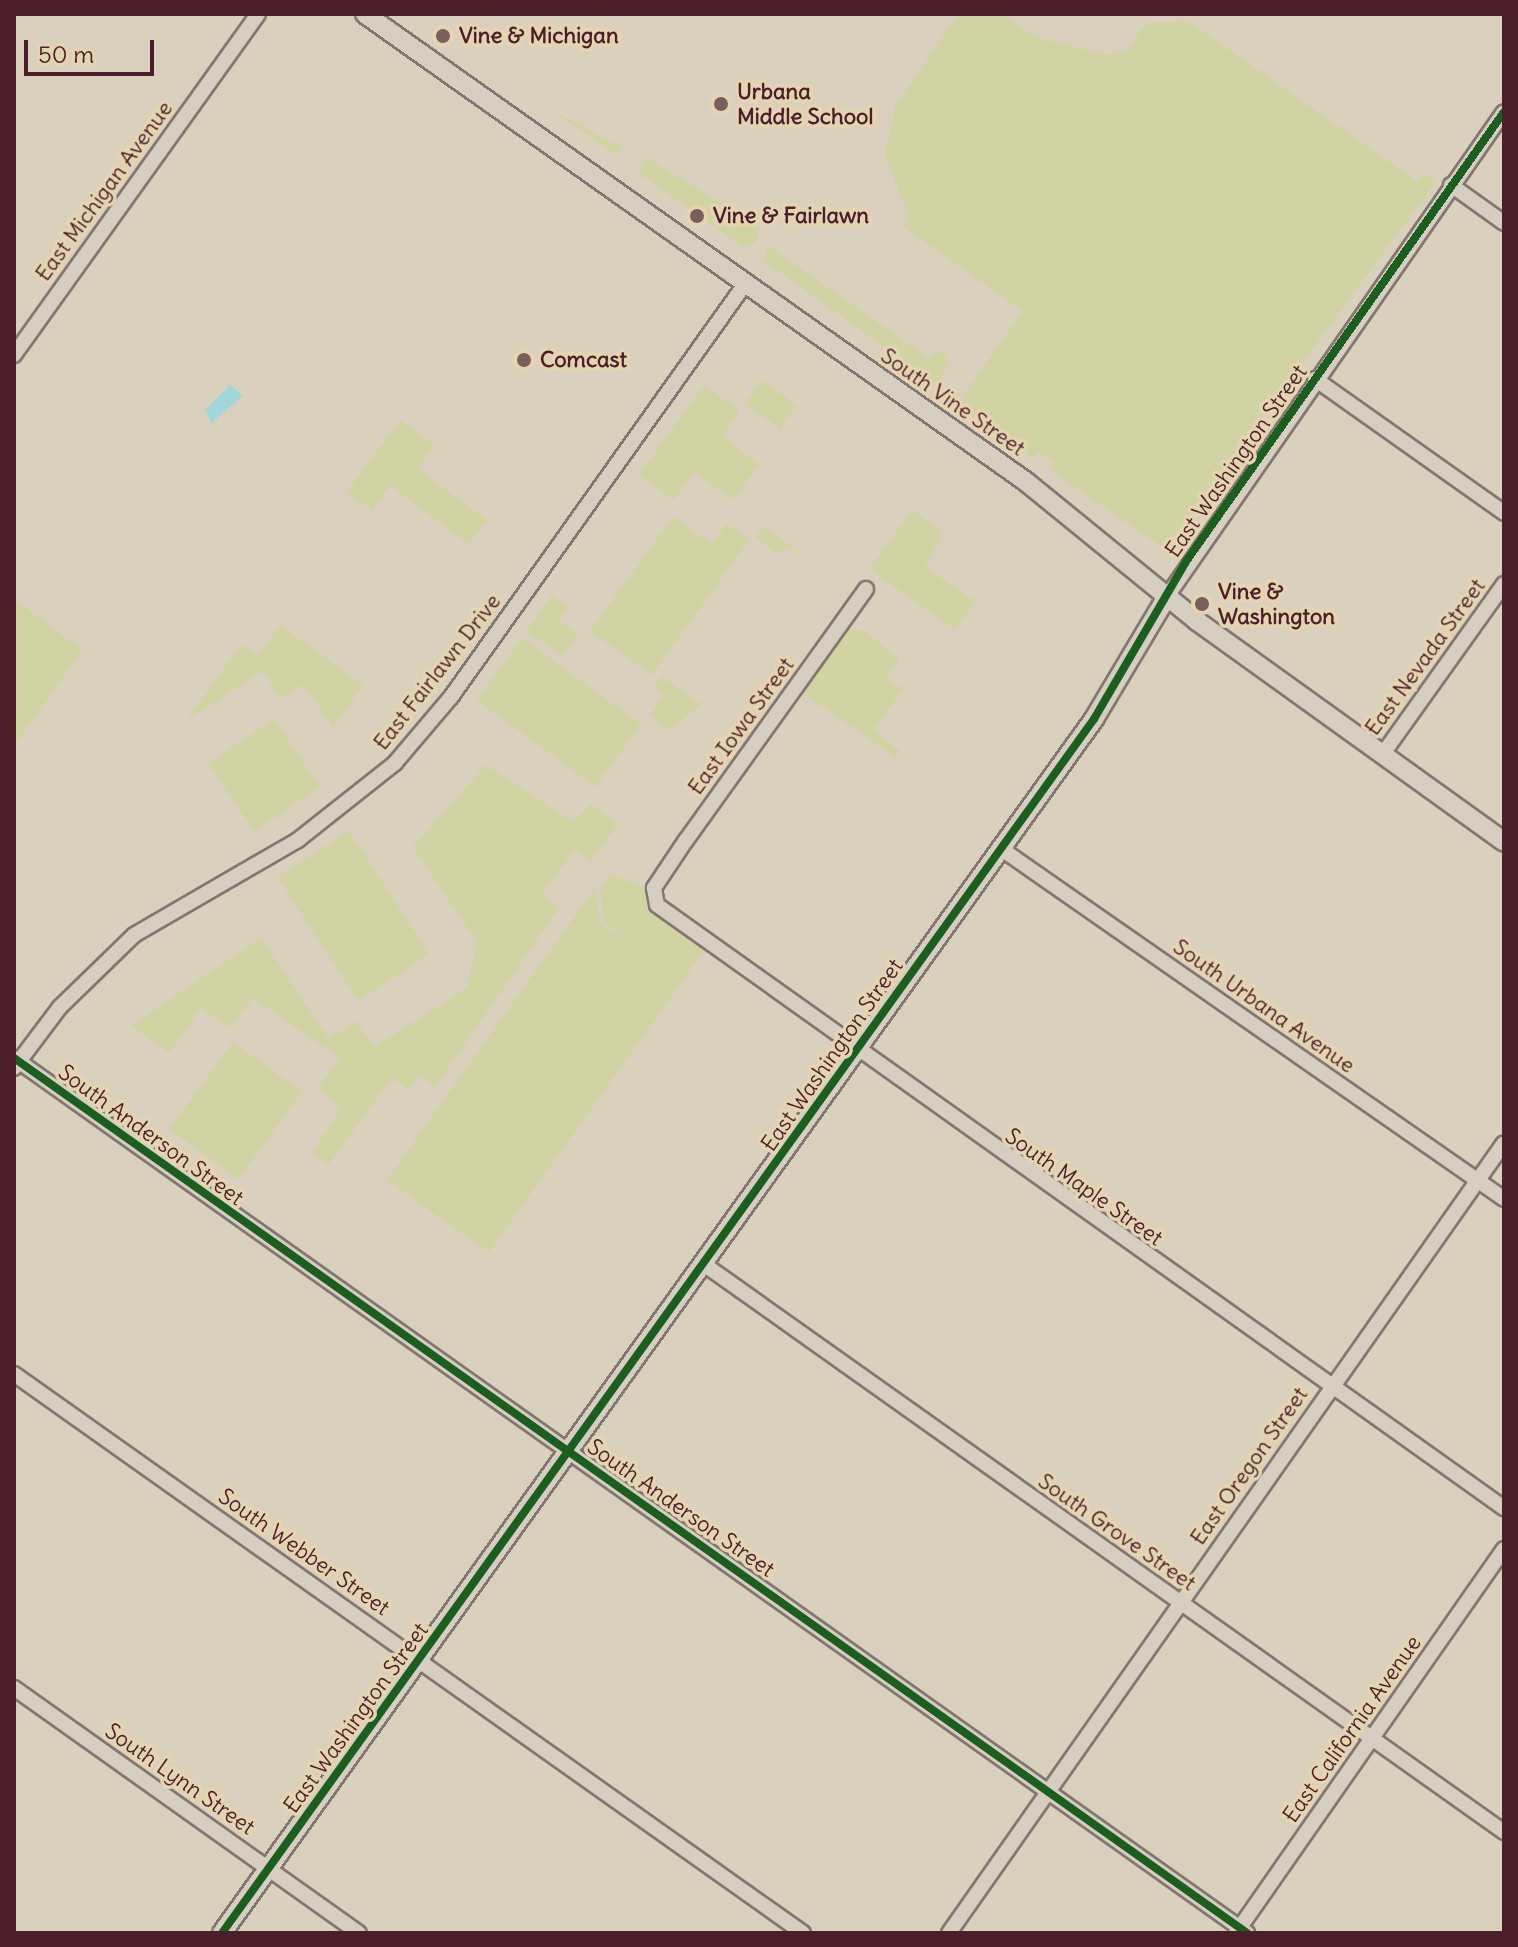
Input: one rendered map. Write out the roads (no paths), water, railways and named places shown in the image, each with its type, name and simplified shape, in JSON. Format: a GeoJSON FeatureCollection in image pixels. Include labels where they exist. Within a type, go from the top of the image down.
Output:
{"type":"FeatureCollection","features":[{"type":"Feature","properties":{"kind":"main road","name":"South Vine Street"},"geometry":{"type":"LineString","coordinates":[[365,14],[1080,522],[1168,595],[1504,842]]}},
{"type":"Feature","properties":{"kind":"main road","name":"East Washington Street"},"geometry":{"type":"LineString","coordinates":[[222,1933],[572,1453],[1128,668],[1168,595]]}},
{"type":"Feature","properties":{"kind":"street","name":"East Michigan Avenue"},"geometry":{"type":"LineString","coordinates":[[14,355],[258,14]]}},
{"type":"Feature","properties":{"kind":"street","name":"East Washington Street"},"geometry":{"type":"LineString","coordinates":[[1168,595],[1315,379],[1504,112]]}},
{"type":"Feature","properties":{"kind":"street"},"geometry":{"type":"LineString","coordinates":[[1451,185],[1504,223]]}},
{"type":"Feature","properties":{"kind":"street","name":"East Fairlawn Drive"},"geometry":{"type":"LineString","coordinates":[[16,1063],[60,1007],[134,935],[298,840],[395,763],[451,697],[745,284]]}},
{"type":"Feature","properties":{"kind":"street"},"geometry":{"type":"LineString","coordinates":[[1315,379],[1504,513]]}},
{"type":"Feature","properties":{"kind":"street","name":"East Nevada Street"},"geometry":{"type":"LineString","coordinates":[[1382,755],[1504,584]]}},
{"type":"Feature","properties":{"kind":"street","name":"East Iowa Street"},"geometry":{"type":"LineString","coordinates":[[654,888],[866,589]]}},
{"type":"Feature","properties":{"kind":"street","name":"South Urbana Avenue"},"geometry":{"type":"LineString","coordinates":[[1000,848],[1504,1199]]}},
{"type":"Feature","properties":{"kind":"street","name":"South Maple Street"},"geometry":{"type":"LineString","coordinates":[[654,888],[657,905],[685,932],[1504,1508]]}},
{"type":"Feature","properties":{"kind":"street","name":"South Anderson Street"},"geometry":{"type":"LineString","coordinates":[[16,1063],[572,1453],[1241,1932]]}},
{"type":"Feature","properties":{"kind":"street","name":"East Oregon Street"},"geometry":{"type":"LineString","coordinates":[[949,1933],[1504,1143]]}},
{"type":"Feature","properties":{"kind":"street","name":"South Grove Street"},"geometry":{"type":"LineString","coordinates":[[705,1265],[1504,1832]]}},
{"type":"Feature","properties":{"kind":"street","name":"South Webber Street"},"geometry":{"type":"LineString","coordinates":[[14,1374],[803,1933]]}},
{"type":"Feature","properties":{"kind":"street","name":"East California Avenue"},"geometry":{"type":"LineString","coordinates":[[1241,1932],[1504,1549]]}},
{"type":"Feature","properties":{"kind":"street","name":"South Lynn Street"},"geometry":{"type":"LineString","coordinates":[[14,1688],[359,1933]]}},
{"type":"Feature","properties":{"kind":"water"},"geometry":{"type":"Polygon","coordinates":[[[230,385],[243,395],[212,423],[205,410],[230,385]]]}},
{"type":"Feature","properties":{"kind":"place","name":"Vine & Michigan"},"geometry":{"type":"Point","coordinates":[443,36]}},
{"type":"Feature","properties":{"kind":"place","name":"Urbana Middle School"},"geometry":{"type":"Point","coordinates":[721,104]}},
{"type":"Feature","properties":{"kind":"place","name":"Vine & Fairlawn"},"geometry":{"type":"Point","coordinates":[697,216]}},
{"type":"Feature","properties":{"kind":"place","name":"Comcast"},"geometry":{"type":"Point","coordinates":[524,360]}},
{"type":"Feature","properties":{"kind":"place","name":"Vine & Washington"},"geometry":{"type":"Point","coordinates":[1202,604]}}]}
